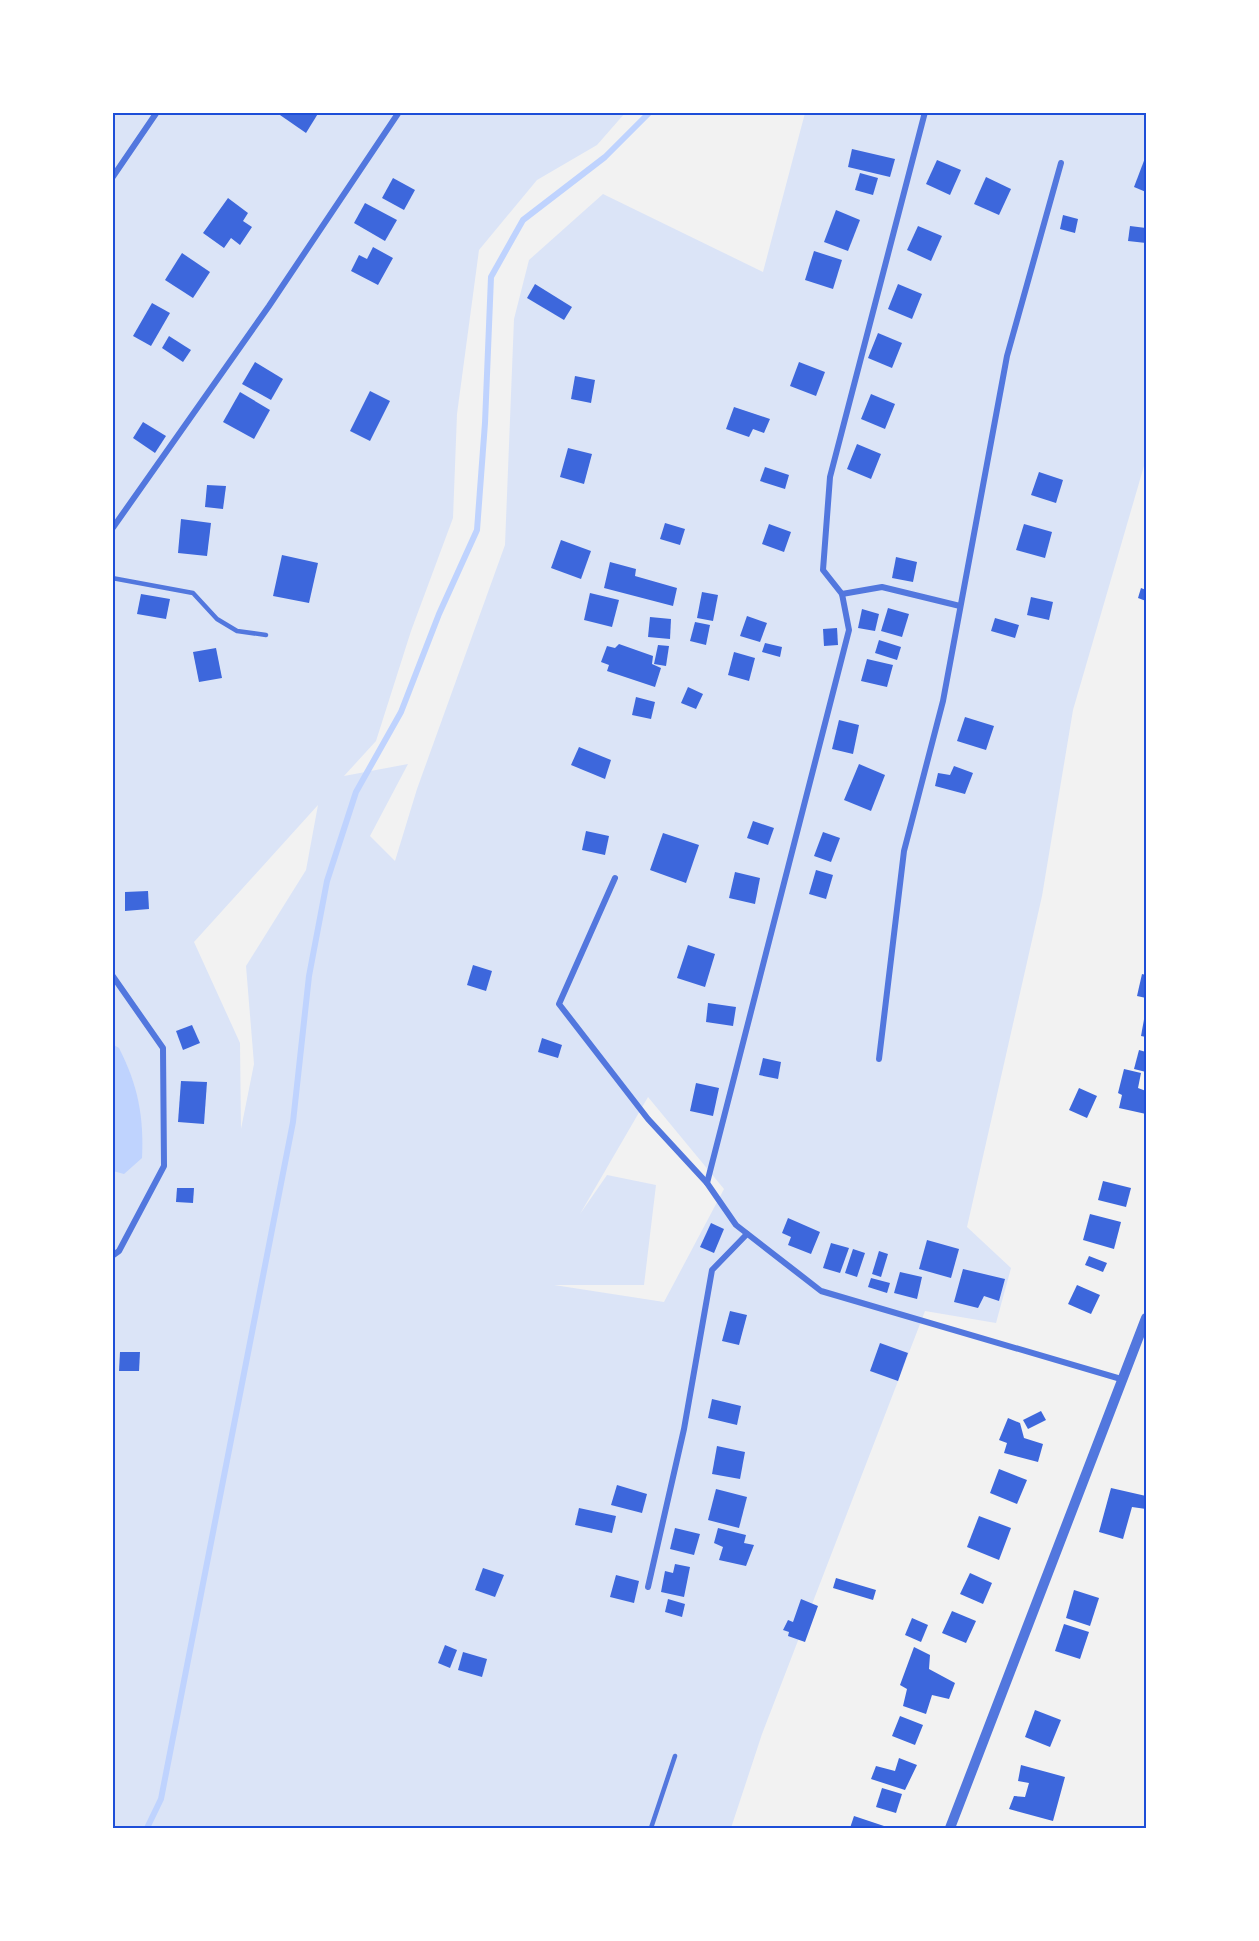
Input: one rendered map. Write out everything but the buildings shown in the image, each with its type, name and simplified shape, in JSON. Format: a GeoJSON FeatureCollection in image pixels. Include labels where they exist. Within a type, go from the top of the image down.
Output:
{"type":"FeatureCollection","features":[{"type":"Feature","properties":{"kind":"street"},"geometry":{"type":"LineString","coordinates":[[112,178],[157,112]]}},
{"type":"Feature","properties":{"kind":"street"},"geometry":{"type":"LineString","coordinates":[[112,529],[269,306],[399,112]]}},
{"type":"Feature","properties":{"kind":"street"},"geometry":{"type":"LineString","coordinates":[[707,1183],[849,630],[842,594],[823,570],[830,477],[925,112]]}},
{"type":"Feature","properties":{"kind":"street"},"geometry":{"type":"LineString","coordinates":[[879,1059],[904,851],[943,701],[1007,356],[1061,163]]}},
{"type":"Feature","properties":{"kind":"street"},"geometry":{"type":"LineString","coordinates":[[842,594],[882,587],[960,606]]}},
{"type":"Feature","properties":{"kind":"street"},"geometry":{"type":"LineString","coordinates":[[615,878],[559,1004],[648,1119],[707,1183],[736,1225],[821,1292],[1121,1380]]}},
{"type":"Feature","properties":{"kind":"street"},"geometry":{"type":"LineString","coordinates":[[112,975],[163,1048],[164,1166],[119,1251],[112,1256]]}},
{"type":"Feature","properties":{"kind":"street"},"geometry":{"type":"LineString","coordinates":[[648,1587],[684,1429],[712,1269],[747,1234]]}},
{"type":"Feature","properties":{"kind":"street"},"geometry":{"type":"LineString","coordinates":[[950,1828],[1121,1380],[1143,1334],[1146,1318]]}},
{"type":"Feature","properties":{"kind":"lane"},"geometry":{"type":"LineString","coordinates":[[112,578],[193,593],[217,619],[237,631],[266,635]]}},
{"type":"Feature","properties":{"kind":"lane"},"geometry":{"type":"LineString","coordinates":[[651,1828],[675,1756]]}},
{"type":"Feature","properties":{"kind":"shaded area"},"geometry":{"type":"Polygon","coordinates":[[[113,113],[625,113],[597,145],[537,180],[479,250],[457,414],[453,518],[411,631],[376,741],[344,776],[408,764],[370,836],[395,861],[417,789],[505,545],[514,319],[529,260],[603,194],[763,272],[805,113],[1146,113],[1146,459],[1073,710],[1042,896],[967,1227],[1011,1268],[996,1323],[925,1311],[762,1734],[731,1828],[113,1828],[113,113]],[[318,805],[194,942],[240,1043],[241,1129],[254,1064],[246,966],[306,870],[318,805]],[[648,1097],[580,1214],[607,1175],[656,1185],[644,1285],[554,1285],[664,1302],[724,1189],[648,1097]]]}},
{"type":"Feature","properties":{"kind":"water"},"geometry":{"type":"Polygon","coordinates":[[[112,1044],[119,1048],[126,1062],[141,1115],[142,1158],[124,1174],[113,1171],[112,1044]]]}},
{"type":"Feature","properties":{"kind":"waterway"},"geometry":{"type":"LineString","coordinates":[[147,1828],[161,1799],[293,1122],[309,976],[327,881],[356,792],[401,712],[439,614],[477,530],[485,423],[491,277],[523,220],[605,157],[650,112]]}}]}
